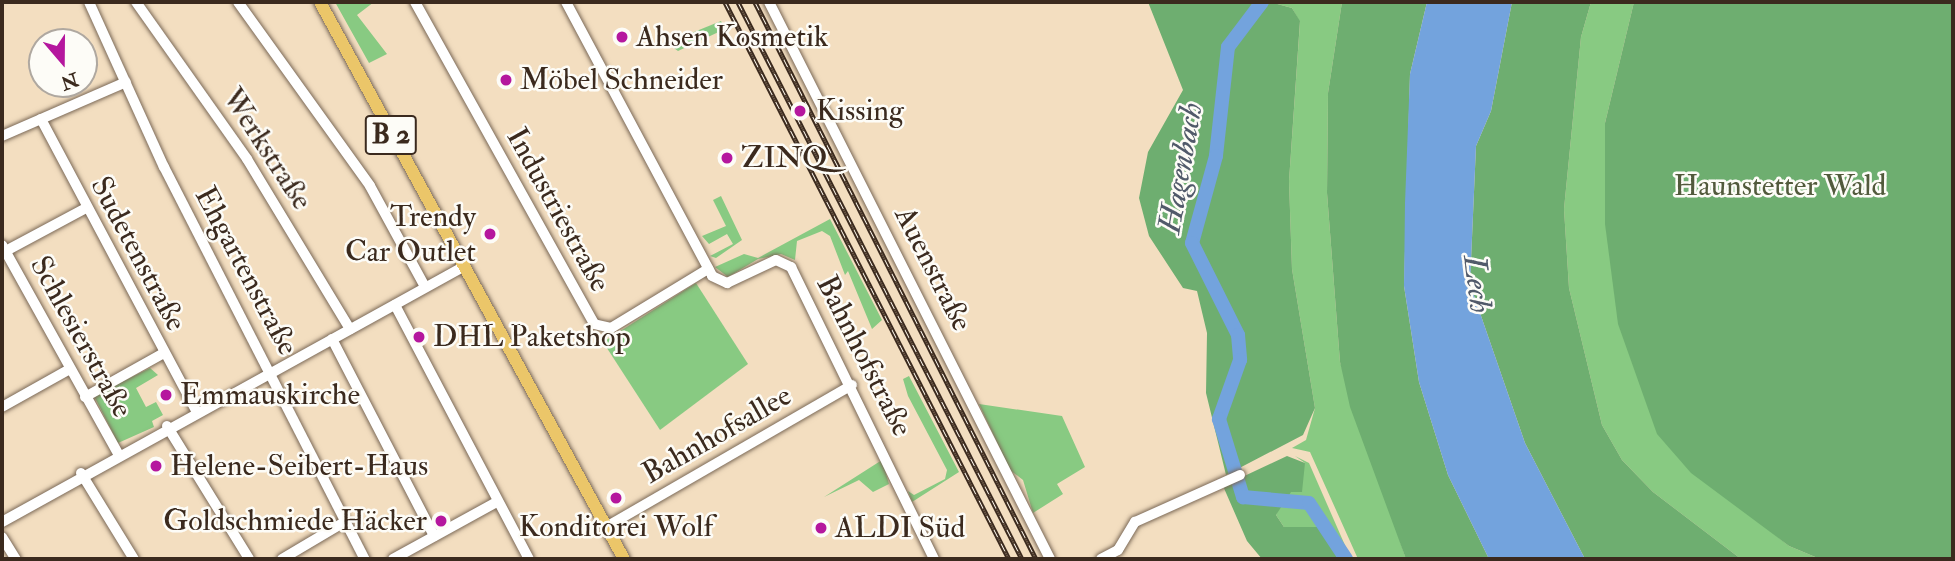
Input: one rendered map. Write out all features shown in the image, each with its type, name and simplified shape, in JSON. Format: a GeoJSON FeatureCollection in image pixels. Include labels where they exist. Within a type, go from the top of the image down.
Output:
{"type":"FeatureCollection","features":[{"type":"Feature","properties":{"kind":"main road","name":"B 2"},"geometry":{"type":"LineString","coordinates":[[320,2],[624,559]]}},
{"type":"Feature","properties":{"kind":"street","name":"Ehgartenstraße"},"geometry":{"type":"LineString","coordinates":[[89,2],[126,82],[365,559]]}},
{"type":"Feature","properties":{"kind":"street","name":"Werkstraße"},"geometry":{"type":"LineString","coordinates":[[136,2],[247,159],[350,329]]}},
{"type":"Feature","properties":{"kind":"street"},"geometry":{"type":"LineString","coordinates":[[238,2],[370,186],[425,287]]}},
{"type":"Feature","properties":{"kind":"street","name":"Industriestraße"},"geometry":{"type":"LineString","coordinates":[[415,2],[594,324],[611,328],[708,268]]}},
{"type":"Feature","properties":{"kind":"street"},"geometry":{"type":"LineString","coordinates":[[566,2],[708,268]]}},
{"type":"Feature","properties":{"kind":"street","name":"Auenstraße"},"geometry":{"type":"LineString","coordinates":[[769,2],[1050,559]]}},
{"type":"Feature","properties":{"kind":"street"},"geometry":{"type":"LineString","coordinates":[[2,136],[126,82]]}},
{"type":"Feature","properties":{"kind":"street","name":"Sudetenstraße"},"geometry":{"type":"LineString","coordinates":[[41,119],[196,411]]}},
{"type":"Feature","properties":{"kind":"street"},"geometry":{"type":"LineString","coordinates":[[3,250],[88,209]]}},
{"type":"Feature","properties":{"kind":"street","name":"Schlesierstraße"},"geometry":{"type":"LineString","coordinates":[[3,250],[118,453]]}},
{"type":"Feature","properties":{"kind":"street","name":"Bahnhofstraße"},"geometry":{"type":"LineString","coordinates":[[708,268],[727,284],[785,261],[852,385],[934,559]]}},
{"type":"Feature","properties":{"kind":"street"},"geometry":{"type":"LineString","coordinates":[[2,522],[81,473],[463,267]]}},
{"type":"Feature","properties":{"kind":"street"},"geometry":{"type":"LineString","coordinates":[[395,304],[495,503],[529,559]]}},
{"type":"Feature","properties":{"kind":"street"},"geometry":{"type":"LineString","coordinates":[[332,338],[434,536]]}},
{"type":"Feature","properties":{"kind":"street"},"geometry":{"type":"LineString","coordinates":[[85,397],[164,353]]}},
{"type":"Feature","properties":{"kind":"street"},"geometry":{"type":"LineString","coordinates":[[2,407],[70,369]]}},
{"type":"Feature","properties":{"kind":"street","name":"Bahnhofsallee"},"geometry":{"type":"LineString","coordinates":[[606,527],[852,385]]}},
{"type":"Feature","properties":{"kind":"street"},"geometry":{"type":"LineString","coordinates":[[167,426],[249,559]]}},
{"type":"Feature","properties":{"kind":"street"},"geometry":{"type":"LineString","coordinates":[[81,473],[134,559]]}},
{"type":"Feature","properties":{"kind":"street"},"geometry":{"type":"LineString","coordinates":[[1101,559],[1118,550],[1135,522],[1235,477]]}},
{"type":"Feature","properties":{"kind":"street"},"geometry":{"type":"LineString","coordinates":[[393,559],[495,503]]}},
{"type":"Feature","properties":{"kind":"street"},"geometry":{"type":"LineString","coordinates":[[282,559],[346,521]]}},
{"type":"Feature","properties":{"kind":"street"},"geometry":{"type":"LineString","coordinates":[[2,537],[16,559]]}},
{"type":"Feature","properties":{"kind":"green space"},"geometry":{"type":"Polygon","coordinates":[[[335,2],[374,2],[357,15],[387,54],[369,63],[335,2]]]}},
{"type":"Feature","properties":{"kind":"green space"},"geometry":{"type":"Polygon","coordinates":[[[1148,2],[1270,2],[1292,8],[1300,21],[1289,181],[1292,269],[1315,408],[1303,435],[1226,475],[1206,393],[1207,333],[1197,291],[1183,288],[1149,236],[1139,198],[1148,152],[1183,90],[1148,2]]]}},
{"type":"Feature","properties":{"kind":"green space"},"geometry":{"type":"Polygon","coordinates":[[[1270,2],[1342,2],[1328,93],[1327,193],[1340,362],[1406,559],[1358,559],[1310,452],[1292,448],[1306,440],[1315,408],[1292,269],[1289,181],[1300,22],[1292,8],[1270,2]]]}},
{"type":"Feature","properties":{"kind":"green space"},"geometry":{"type":"Polygon","coordinates":[[[1342,2],[1427,2],[1410,74],[1404,286],[1419,382],[1448,475],[1489,559],[1406,559],[1350,407],[1340,362],[1327,193],[1328,93],[1342,2]]]}},
{"type":"Feature","properties":{"kind":"green space"},"geometry":{"type":"Polygon","coordinates":[[[1512,2],[1591,2],[1581,37],[1564,209],[1569,288],[1602,425],[1622,460],[1653,492],[1741,559],[1585,559],[1525,443],[1470,284],[1476,146],[1491,111],[1512,2]]]}},
{"type":"Feature","properties":{"kind":"green space"},"geometry":{"type":"Polygon","coordinates":[[[1591,2],[1634,2],[1605,123],[1744,510],[1789,546],[1820,559],[1741,559],[1653,492],[1622,460],[1602,425],[1569,288],[1564,209],[1581,37],[1591,2]]]}},
{"type":"Feature","properties":{"kind":"green space","name":"Haunstetter Wald"},"geometry":{"type":"Polygon","coordinates":[[[1634,2],[1953,2],[1953,559],[1820,559],[1789,546],[1691,473],[1657,434],[1618,324],[1605,224],[1605,123],[1634,2]]]}},
{"type":"Feature","properties":{"kind":"green space"},"geometry":{"type":"Polygon","coordinates":[[[721,21],[725,29],[678,51],[667,43],[721,21]]]}},
{"type":"Feature","properties":{"kind":"green space"},"geometry":{"type":"Polygon","coordinates":[[[721,196],[742,240],[716,258],[710,256],[733,244],[727,234],[709,244],[702,236],[726,226],[713,200],[721,196]]]}},
{"type":"Feature","properties":{"kind":"green space"},"geometry":{"type":"Polygon","coordinates":[[[830,219],[882,320],[872,329],[848,271],[845,275],[830,236],[822,231],[797,241],[795,260],[781,254],[758,259],[728,277],[715,267],[744,254],[758,258],[830,219]]]}},
{"type":"Feature","properties":{"kind":"green space"},"geometry":{"type":"Polygon","coordinates":[[[696,283],[748,364],[660,430],[603,342],[696,283]]]}},
{"type":"Feature","properties":{"kind":"green space"},"geometry":{"type":"Polygon","coordinates":[[[150,368],[158,375],[136,388],[146,407],[156,402],[163,415],[152,421],[154,427],[118,443],[94,396],[150,368]]]}},
{"type":"Feature","properties":{"kind":"green space"},"geometry":{"type":"Polygon","coordinates":[[[909,376],[959,472],[912,502],[908,491],[914,495],[945,479],[947,470],[908,396],[903,379],[909,376]]]}},
{"type":"Feature","properties":{"kind":"green space"},"geometry":{"type":"Polygon","coordinates":[[[979,404],[1062,416],[1085,467],[1057,484],[1063,494],[1033,513],[1023,480],[1010,470],[979,404]]]}},
{"type":"Feature","properties":{"kind":"green space"},"geometry":{"type":"Polygon","coordinates":[[[1287,456],[1305,463],[1302,492],[1291,492],[1276,515],[1284,527],[1323,527],[1344,559],[1262,559],[1247,541],[1223,486],[1287,456]]]}},
{"type":"Feature","properties":{"kind":"green space"},"geometry":{"type":"Polygon","coordinates":[[[1295,456],[1309,463],[1351,559],[1314,503],[1285,499],[1305,463],[1295,456]]]}},
{"type":"Feature","properties":{"kind":"green space"},"geometry":{"type":"Polygon","coordinates":[[[882,460],[889,484],[873,492],[859,480],[824,497],[882,460]]]}},
{"type":"Feature","properties":{"kind":"green space"},"geometry":{"type":"Polygon","coordinates":[[[1280,505],[1308,505],[1323,527],[1284,527],[1276,515],[1280,505]]]}},
{"type":"Feature","properties":{"kind":"water"},"geometry":{"type":"Polygon","coordinates":[[[1427,2],[1512,2],[1491,111],[1476,146],[1470,284],[1525,443],[1585,559],[1489,559],[1448,475],[1419,382],[1404,286],[1405,203],[1410,74],[1427,2]]]}},
{"type":"Feature","properties":{"kind":"waterway","name":"Hagenbach"},"geometry":{"type":"LineString","coordinates":[[1262,2],[1228,47],[1216,156],[1192,243],[1238,335],[1240,360],[1219,419],[1243,497],[1309,503],[1346,559]]}},
{"type":"Feature","properties":{"kind":"railway"},"geometry":{"type":"LineString","coordinates":[[725,2],[1009,559]]}},
{"type":"Feature","properties":{"kind":"railway"},"geometry":{"type":"LineString","coordinates":[[738,2],[1022,559]]}},
{"type":"Feature","properties":{"kind":"railway"},"geometry":{"type":"LineString","coordinates":[[755,2],[1036,559]]}},
{"type":"Feature","properties":{"kind":"place","name":"Ahsen Kosmetik"},"geometry":{"type":"Point","coordinates":[622,37]}},
{"type":"Feature","properties":{"kind":"place","name":"Möbel Schneider"},"geometry":{"type":"Point","coordinates":[506,80]}},
{"type":"Feature","properties":{"kind":"place","name":"Kissing"},"geometry":{"type":"Point","coordinates":[800,111]}},
{"type":"Feature","properties":{"kind":"place","name":"ZINQ"},"geometry":{"type":"Point","coordinates":[727,158]}},
{"type":"Feature","properties":{"kind":"place","name":"Trendy Car Outlet"},"geometry":{"type":"Point","coordinates":[490,234]}},
{"type":"Feature","properties":{"kind":"place","name":"DHL Paketshop"},"geometry":{"type":"Point","coordinates":[419,337]}},
{"type":"Feature","properties":{"kind":"place","name":"Emmauskirche"},"geometry":{"type":"Point","coordinates":[166,395]}},
{"type":"Feature","properties":{"kind":"place","name":"Helene-Seibert-Haus"},"geometry":{"type":"Point","coordinates":[156,466]}},
{"type":"Feature","properties":{"kind":"place","name":"Konditorei Wolf"},"geometry":{"type":"Point","coordinates":[616,498]}},
{"type":"Feature","properties":{"kind":"place","name":"Goldschmiede Häcker"},"geometry":{"type":"Point","coordinates":[441,521]}},
{"type":"Feature","properties":{"kind":"place","name":"ALDI Süd"},"geometry":{"type":"Point","coordinates":[821,528]}},
{"type":"Feature","properties":{"kind":"water label","name":"Lech"},"geometry":{"type":"Point","coordinates":[1477,284]}}]}
